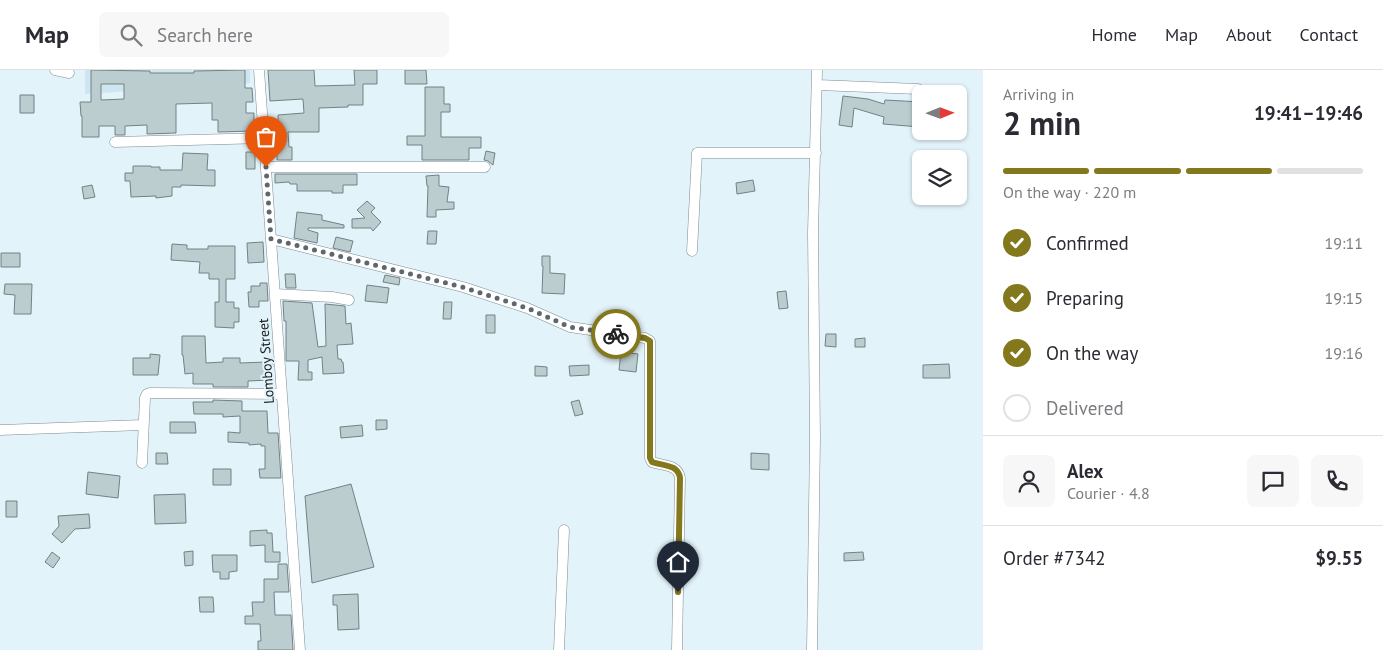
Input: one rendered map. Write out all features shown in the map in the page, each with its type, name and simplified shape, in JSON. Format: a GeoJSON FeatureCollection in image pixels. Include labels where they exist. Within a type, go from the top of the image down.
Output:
{"type":"FeatureCollection","features":[{"type":"Feature","properties":{"kind":"street"},"geometry":{"type":"LineString","coordinates":[[55,70],[69,73]]}},
{"type":"Feature","properties":{"kind":"street","name":"Lomboy Street"},"geometry":{"type":"LineString","coordinates":[[259,70],[300,650]]}},
{"type":"Feature","properties":{"kind":"street"},"geometry":{"type":"LineString","coordinates":[[812,650],[815,438],[813,233],[818,70]]}},
{"type":"Feature","properties":{"kind":"street"},"geometry":{"type":"LineString","coordinates":[[818,85],[912,89]]}},
{"type":"Feature","properties":{"kind":"street"},"geometry":{"type":"LineString","coordinates":[[115,142],[264,138]]}},
{"type":"Feature","properties":{"kind":"street"},"geometry":{"type":"LineString","coordinates":[[692,251],[697,153],[816,153]]}},
{"type":"Feature","properties":{"kind":"street"},"geometry":{"type":"LineString","coordinates":[[266,167],[485,167]]}},
{"type":"Feature","properties":{"kind":"street"},"geometry":{"type":"LineString","coordinates":[[271,239],[462,287],[527,308],[570,327],[645,338],[650,341],[650,458],[652,462],[676,468],[680,478],[677,650]]}},
{"type":"Feature","properties":{"kind":"street"},"geometry":{"type":"LineString","coordinates":[[275,294],[332,297],[349,300]]}},
{"type":"Feature","properties":{"kind":"street"},"geometry":{"type":"LineString","coordinates":[[142,463],[145,398],[147,394],[282,394]]}},
{"type":"Feature","properties":{"kind":"street"},"geometry":{"type":"LineString","coordinates":[[0,430],[143,426]]}},
{"type":"Feature","properties":{"kind":"street"},"geometry":{"type":"LineString","coordinates":[[560,650],[564,530]]}},
{"type":"Feature","properties":{"kind":"shaded area"},"geometry":{"type":"Polygon","coordinates":[[[85,70],[250,70],[250,83],[85,94],[85,70]]]}},
{"type":"Feature","properties":{"kind":"building"},"geometry":{"type":"Polygon","coordinates":[[[91,70],[194,73],[194,71],[245,70],[245,88],[252,88],[253,102],[246,102],[246,113],[254,113],[254,131],[218,132],[218,120],[212,120],[212,103],[176,104],[176,133],[147,134],[147,125],[125,126],[125,135],[115,135],[115,126],[99,126],[99,137],[82,137],[80,102],[91,102],[91,70]],[[101,84],[101,100],[124,99],[124,84],[101,84]]]}},
{"type":"Feature","properties":{"kind":"building"},"geometry":{"type":"Polygon","coordinates":[[[268,70],[314,70],[315,86],[355,85],[354,70],[377,70],[377,84],[363,84],[363,105],[319,108],[319,132],[288,132],[289,147],[292,147],[292,160],[277,160],[278,115],[304,113],[303,99],[270,101],[268,70]]]}},
{"type":"Feature","properties":{"kind":"building"},"geometry":{"type":"Polygon","coordinates":[[[405,70],[426,70],[427,84],[405,84],[405,70]]]}},
{"type":"Feature","properties":{"kind":"building"},"geometry":{"type":"Polygon","coordinates":[[[425,87],[444,87],[444,104],[450,104],[450,112],[441,112],[441,137],[481,137],[481,148],[469,148],[469,160],[422,160],[422,145],[407,145],[407,136],[425,136],[425,87]]]}},
{"type":"Feature","properties":{"kind":"building"},"geometry":{"type":"Polygon","coordinates":[[[20,95],[34,95],[34,113],[20,113],[20,95]]]}},
{"type":"Feature","properties":{"kind":"building"},"geometry":{"type":"Polygon","coordinates":[[[843,96],[868,99],[884,104],[885,100],[912,102],[912,126],[883,124],[884,117],[854,108],[852,127],[839,125],[843,96]]]}},
{"type":"Feature","properties":{"kind":"building"},"geometry":{"type":"Polygon","coordinates":[[[486,151],[495,153],[493,165],[484,160],[486,151]]]}},
{"type":"Feature","properties":{"kind":"building"},"geometry":{"type":"Polygon","coordinates":[[[246,152],[255,152],[255,169],[246,169],[246,152]]]}},
{"type":"Feature","properties":{"kind":"building"},"geometry":{"type":"Polygon","coordinates":[[[183,153],[208,154],[207,170],[215,170],[215,186],[181,185],[181,187],[172,187],[172,196],[156,198],[156,196],[131,197],[130,181],[125,181],[125,173],[133,173],[133,166],[160,167],[160,170],[182,170],[183,153]]]}},
{"type":"Feature","properties":{"kind":"building"},"geometry":{"type":"Polygon","coordinates":[[[275,174],[357,174],[357,185],[343,185],[343,193],[332,193],[332,191],[297,191],[297,184],[290,184],[289,182],[275,183],[275,174]]]}},
{"type":"Feature","properties":{"kind":"building"},"geometry":{"type":"Polygon","coordinates":[[[439,175],[439,186],[449,187],[447,202],[454,202],[454,209],[436,210],[436,217],[427,217],[428,186],[426,176],[439,175]]]}},
{"type":"Feature","properties":{"kind":"building"},"geometry":{"type":"Polygon","coordinates":[[[753,180],[755,191],[737,194],[736,183],[753,180]]]}},
{"type":"Feature","properties":{"kind":"building"},"geometry":{"type":"Polygon","coordinates":[[[92,185],[95,197],[84,199],[82,187],[92,185]]]}},
{"type":"Feature","properties":{"kind":"building"},"geometry":{"type":"Polygon","coordinates":[[[367,201],[375,208],[371,212],[381,222],[373,231],[371,228],[352,228],[352,219],[365,218],[357,210],[367,201]]]}},
{"type":"Feature","properties":{"kind":"building"},"geometry":{"type":"Polygon","coordinates":[[[297,212],[322,215],[322,220],[344,225],[344,228],[308,228],[308,230],[318,233],[317,243],[294,238],[297,212]]]}},
{"type":"Feature","properties":{"kind":"building"},"geometry":{"type":"Polygon","coordinates":[[[428,231],[437,231],[436,244],[427,244],[428,231]]]}},
{"type":"Feature","properties":{"kind":"building"},"geometry":{"type":"Polygon","coordinates":[[[336,237],[353,241],[350,252],[333,248],[336,237]]]}},
{"type":"Feature","properties":{"kind":"building"},"geometry":{"type":"Polygon","coordinates":[[[263,242],[264,262],[248,263],[247,243],[263,242]]]}},
{"type":"Feature","properties":{"kind":"building"},"geometry":{"type":"Polygon","coordinates":[[[172,244],[187,245],[187,249],[208,249],[208,246],[235,246],[235,279],[226,279],[226,302],[234,302],[234,308],[239,308],[239,322],[234,322],[234,328],[215,327],[215,302],[219,302],[219,279],[209,279],[209,273],[199,273],[200,262],[171,260],[172,244]]]}},
{"type":"Feature","properties":{"kind":"building"},"geometry":{"type":"Polygon","coordinates":[[[1,253],[20,253],[20,267],[1,267],[1,253]]]}},
{"type":"Feature","properties":{"kind":"building"},"geometry":{"type":"Polygon","coordinates":[[[542,256],[550,256],[550,273],[565,274],[564,294],[542,293],[542,256]]]}},
{"type":"Feature","properties":{"kind":"building"},"geometry":{"type":"Polygon","coordinates":[[[285,274],[295,274],[296,288],[286,288],[285,274]]]}},
{"type":"Feature","properties":{"kind":"building"},"geometry":{"type":"Polygon","coordinates":[[[385,275],[400,278],[399,285],[383,282],[385,275]]]}},
{"type":"Feature","properties":{"kind":"building"},"geometry":{"type":"Polygon","coordinates":[[[260,283],[267,283],[268,301],[259,301],[259,307],[249,307],[248,292],[251,292],[251,286],[260,286],[260,283]]]}},
{"type":"Feature","properties":{"kind":"building"},"geometry":{"type":"Polygon","coordinates":[[[5,284],[32,284],[31,314],[14,314],[15,295],[4,294],[5,284]]]}},
{"type":"Feature","properties":{"kind":"building"},"geometry":{"type":"Polygon","coordinates":[[[367,285],[389,288],[387,303],[365,301],[367,285]]]}},
{"type":"Feature","properties":{"kind":"building"},"geometry":{"type":"Polygon","coordinates":[[[786,291],[788,308],[779,309],[777,292],[786,291]]]}},
{"type":"Feature","properties":{"kind":"building"},"geometry":{"type":"Polygon","coordinates":[[[283,301],[312,303],[318,347],[326,346],[325,304],[345,306],[346,324],[351,323],[353,344],[337,345],[338,359],[341,359],[343,362],[344,373],[323,374],[322,357],[308,360],[308,372],[312,372],[312,380],[298,380],[299,361],[286,361],[286,321],[284,321],[283,301]]]}},
{"type":"Feature","properties":{"kind":"building"},"geometry":{"type":"Polygon","coordinates":[[[444,302],[452,302],[451,319],[443,319],[444,302]]]}},
{"type":"Feature","properties":{"kind":"building"},"geometry":{"type":"Polygon","coordinates":[[[486,315],[495,315],[495,333],[486,333],[486,315]]]}},
{"type":"Feature","properties":{"kind":"building"},"geometry":{"type":"Polygon","coordinates":[[[826,334],[836,334],[836,347],[825,346],[826,334]]]}},
{"type":"Feature","properties":{"kind":"building"},"geometry":{"type":"Polygon","coordinates":[[[182,336],[205,336],[206,363],[223,362],[223,358],[240,358],[240,363],[267,362],[267,358],[272,358],[273,367],[269,368],[270,380],[248,381],[248,387],[213,387],[213,384],[193,384],[193,373],[185,374],[182,336]]]}},
{"type":"Feature","properties":{"kind":"building"},"geometry":{"type":"Polygon","coordinates":[[[865,338],[865,347],[855,347],[855,339],[865,338]]]}},
{"type":"Feature","properties":{"kind":"building"},"geometry":{"type":"Polygon","coordinates":[[[621,352],[638,354],[636,372],[619,370],[621,352]]]}},
{"type":"Feature","properties":{"kind":"building"},"geometry":{"type":"Polygon","coordinates":[[[150,354],[160,355],[158,375],[133,375],[133,358],[150,358],[150,354]]]}},
{"type":"Feature","properties":{"kind":"building"},"geometry":{"type":"Polygon","coordinates":[[[949,364],[950,378],[923,378],[923,365],[949,364]]]}},
{"type":"Feature","properties":{"kind":"building"},"geometry":{"type":"Polygon","coordinates":[[[589,365],[589,375],[570,376],[569,366],[589,365]]]}},
{"type":"Feature","properties":{"kind":"building"},"geometry":{"type":"Polygon","coordinates":[[[535,366],[547,367],[547,376],[535,376],[535,366]]]}},
{"type":"Feature","properties":{"kind":"building"},"geometry":{"type":"Polygon","coordinates":[[[213,400],[242,401],[242,411],[267,411],[268,433],[278,433],[281,478],[260,478],[259,469],[265,469],[265,446],[261,446],[261,444],[249,445],[249,443],[228,442],[228,432],[240,433],[240,416],[223,417],[223,414],[194,414],[193,402],[213,402],[213,400]]]}},
{"type":"Feature","properties":{"kind":"building"},"geometry":{"type":"Polygon","coordinates":[[[579,400],[583,414],[575,416],[571,402],[579,400]]]}},
{"type":"Feature","properties":{"kind":"building"},"geometry":{"type":"Polygon","coordinates":[[[376,420],[387,420],[387,429],[376,430],[376,420]]]}},
{"type":"Feature","properties":{"kind":"building"},"geometry":{"type":"Polygon","coordinates":[[[170,422],[195,422],[196,433],[170,433],[170,422]]]}},
{"type":"Feature","properties":{"kind":"building"},"geometry":{"type":"Polygon","coordinates":[[[362,425],[363,436],[341,438],[340,427],[362,425]]]}},
{"type":"Feature","properties":{"kind":"building"},"geometry":{"type":"Polygon","coordinates":[[[156,453],[167,453],[168,464],[156,464],[156,453]]]}},
{"type":"Feature","properties":{"kind":"building"},"geometry":{"type":"Polygon","coordinates":[[[751,453],[769,454],[769,470],[751,469],[751,453]]]}},
{"type":"Feature","properties":{"kind":"building"},"geometry":{"type":"Polygon","coordinates":[[[213,469],[231,469],[231,485],[213,485],[213,469]]]}},
{"type":"Feature","properties":{"kind":"building"},"geometry":{"type":"Polygon","coordinates":[[[88,472],[120,476],[118,498],[86,494],[88,472]]]}},
{"type":"Feature","properties":{"kind":"building"},"geometry":{"type":"Polygon","coordinates":[[[351,484],[374,567],[312,583],[305,496],[351,484]]]}},
{"type":"Feature","properties":{"kind":"building"},"geometry":{"type":"Polygon","coordinates":[[[185,494],[186,523],[155,524],[154,495],[185,494]]]}},
{"type":"Feature","properties":{"kind":"building"},"geometry":{"type":"Polygon","coordinates":[[[6,501],[17,501],[17,517],[6,517],[6,501]]]}},
{"type":"Feature","properties":{"kind":"building"},"geometry":{"type":"Polygon","coordinates":[[[89,514],[90,528],[75,529],[62,543],[52,534],[59,526],[58,516],[89,514]]]}},
{"type":"Feature","properties":{"kind":"building"},"geometry":{"type":"Polygon","coordinates":[[[267,530],[267,533],[272,533],[273,552],[280,552],[280,562],[265,562],[265,545],[250,546],[250,531],[267,530]]]}},
{"type":"Feature","properties":{"kind":"building"},"geometry":{"type":"Polygon","coordinates":[[[193,551],[193,565],[185,566],[184,552],[193,551]]]}},
{"type":"Feature","properties":{"kind":"building"},"geometry":{"type":"Polygon","coordinates":[[[52,552],[60,558],[53,568],[45,562],[52,552]]]}},
{"type":"Feature","properties":{"kind":"building"},"geometry":{"type":"Polygon","coordinates":[[[863,552],[864,560],[844,561],[844,553],[863,552]]]}},
{"type":"Feature","properties":{"kind":"building"},"geometry":{"type":"Polygon","coordinates":[[[212,555],[237,555],[237,571],[229,572],[229,579],[220,579],[220,572],[213,572],[212,555]]]}},
{"type":"Feature","properties":{"kind":"building"},"geometry":{"type":"Polygon","coordinates":[[[278,564],[287,564],[289,592],[274,592],[275,615],[291,615],[293,650],[258,650],[258,641],[261,641],[260,624],[245,624],[245,616],[253,616],[252,602],[264,602],[264,579],[278,579],[278,564]]]}},
{"type":"Feature","properties":{"kind":"building"},"geometry":{"type":"Polygon","coordinates":[[[358,594],[359,629],[338,630],[337,605],[333,605],[333,595],[358,594]]]}},
{"type":"Feature","properties":{"kind":"building"},"geometry":{"type":"Polygon","coordinates":[[[199,597],[213,597],[214,612],[200,612],[199,597]]]}},
{"type":"Feature","properties":{"kind":"way so far"},"geometry":{"type":"LineString","coordinates":[[266,167],[271,239],[462,287],[527,308],[570,327],[616,334]]}},
{"type":"Feature","properties":{"kind":"route"},"geometry":{"type":"LineString","coordinates":[[616,334],[645,338],[650,341],[650,458],[652,462],[676,468],[680,478],[678,592]]}}]}
